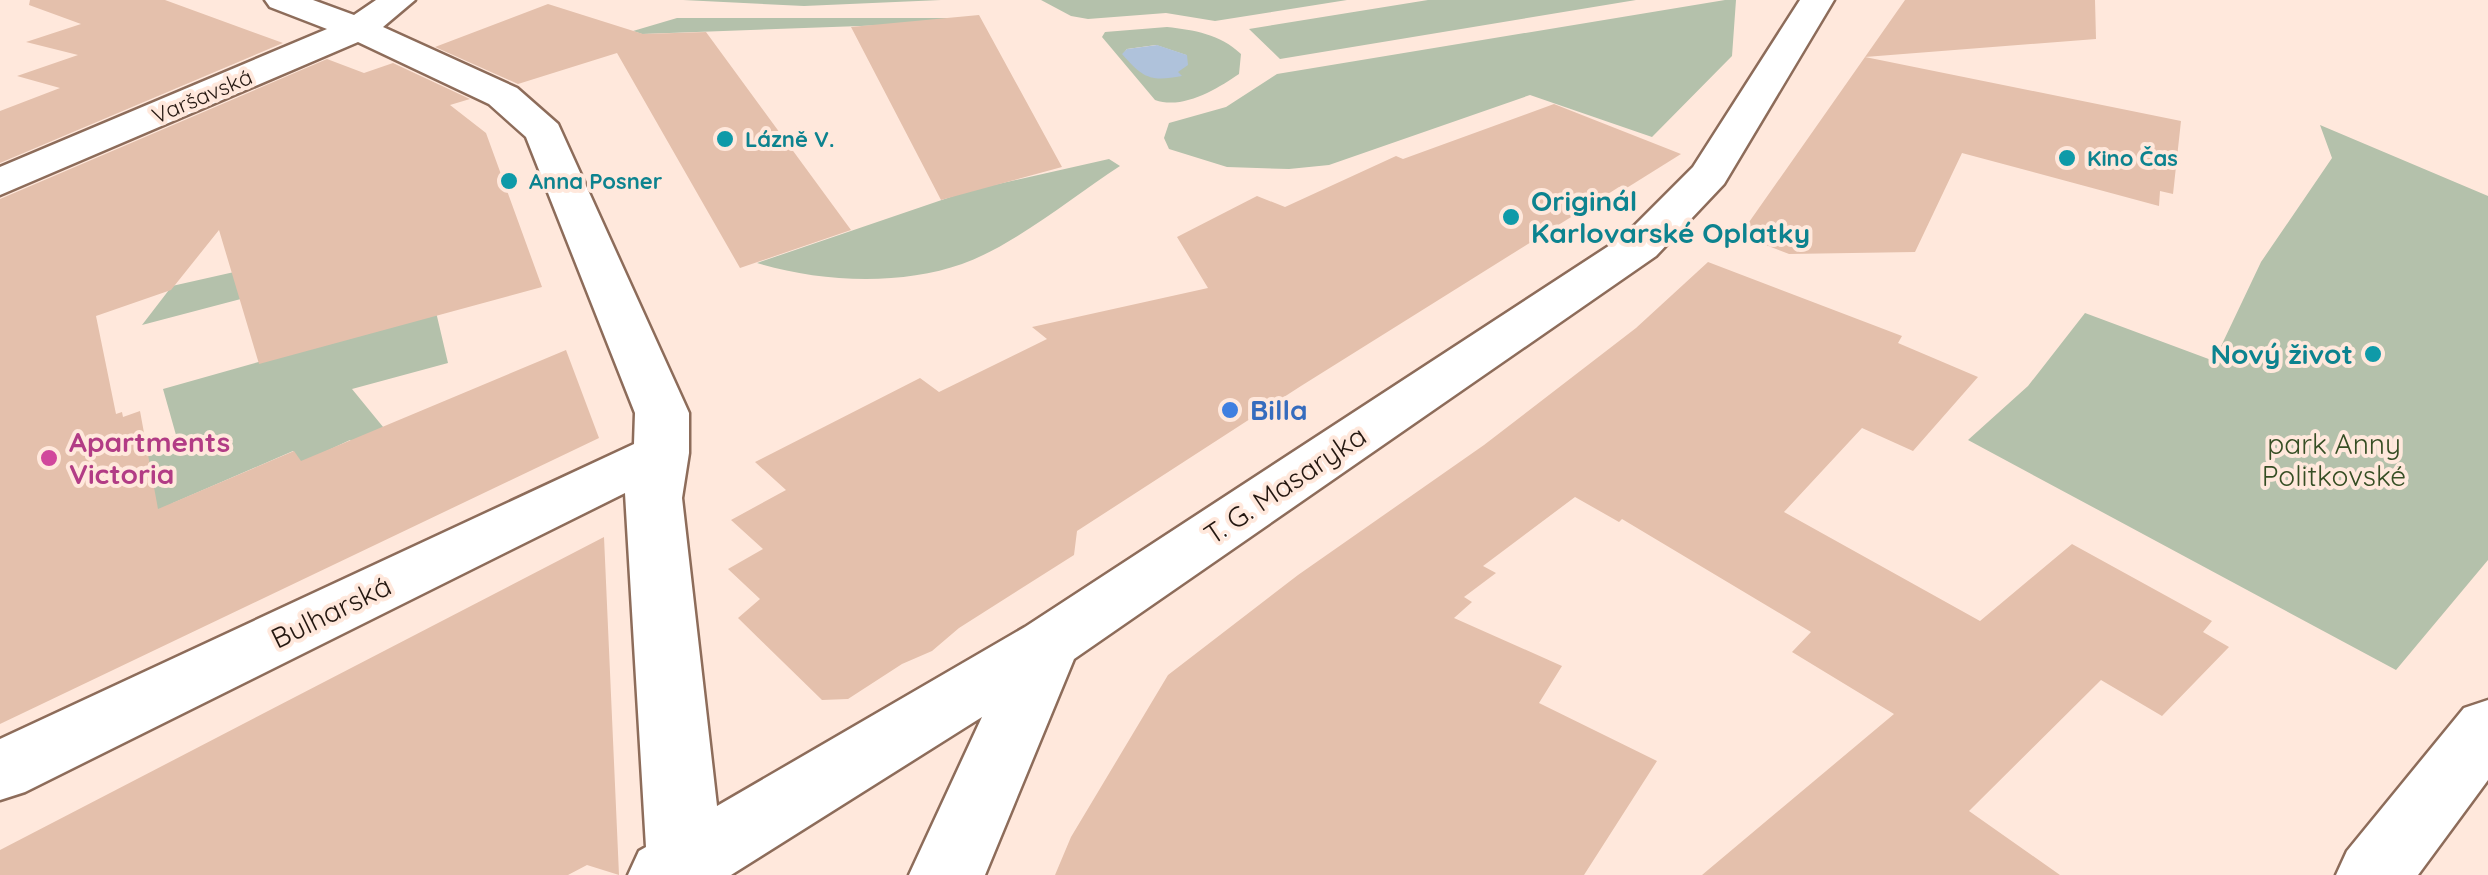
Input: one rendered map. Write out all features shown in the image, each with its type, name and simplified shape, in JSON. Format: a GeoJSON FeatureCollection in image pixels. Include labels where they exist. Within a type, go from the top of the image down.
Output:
{"type":"FeatureCollection","features":[{"type":"Feature","properties":{"kind":"street"},"geometry":{"type":"LineString","coordinates":[[282,0],[358,29],[503,96],[544,132],[662,413],[657,476],[676,869]]}},
{"type":"Feature","properties":{"kind":"street","name":"Varšavská"},"geometry":{"type":"LineString","coordinates":[[0,182],[358,29],[398,0]]}},
{"type":"Feature","properties":{"kind":"street","name":"T. G. Masaryka"},"geometry":{"type":"LineString","coordinates":[[676,869],[1048,644],[1640,246],[1709,175],[1817,0]]}},
{"type":"Feature","properties":{"kind":"street","name":"Bulharská"},"geometry":{"type":"LineString","coordinates":[[0,771],[657,476]]}},
{"type":"Feature","properties":{"kind":"street"},"geometry":{"type":"LineString","coordinates":[[947,875],[1048,644]]}},
{"type":"Feature","properties":{"kind":"street"},"geometry":{"type":"LineString","coordinates":[[2374,875],[2488,727]]}},
{"type":"Feature","properties":{"kind":"green space"},"geometry":{"type":"Polygon","coordinates":[[[683,0],[941,0],[804,6],[683,0]]]}},
{"type":"Feature","properties":{"kind":"green space"},"geometry":{"type":"Polygon","coordinates":[[[1041,0],[1347,0],[1215,21],[1166,13],[1088,19],[1071,16],[1041,0]]]}},
{"type":"Feature","properties":{"kind":"green space"},"geometry":{"type":"Polygon","coordinates":[[[1428,0],[1636,0],[1280,59],[1249,29],[1428,0]]]}},
{"type":"Feature","properties":{"kind":"green space"},"geometry":{"type":"Polygon","coordinates":[[[1736,0],[1732,56],[1652,137],[1530,95],[1329,165],[1289,169],[1227,167],[1169,149],[1164,138],[1169,123],[1226,107],[1277,74],[1736,0]]]}},
{"type":"Feature","properties":{"kind":"green space"},"geometry":{"type":"Polygon","coordinates":[[[677,18],[955,18],[888,25],[642,34],[633,31],[677,18]]]}},
{"type":"Feature","properties":{"kind":"green space"},"geometry":{"type":"Polygon","coordinates":[[[1167,27],[1206,34],[1241,54],[1239,74],[1188,100],[1155,100],[1102,37],[1105,32],[1167,27]],[[1156,45],[1127,49],[1123,54],[1177,72],[1186,55],[1156,45]]]}},
{"type":"Feature","properties":{"kind":"green space","name":"park Anny Politkovské"},"geometry":{"type":"Polygon","coordinates":[[[2320,125],[2488,196],[2488,560],[2396,670],[1968,440],[2028,386],[2085,313],[2214,361],[2261,262],[2332,158],[2320,125]]]}},
{"type":"Feature","properties":{"kind":"green space"},"geometry":{"type":"Polygon","coordinates":[[[1109,159],[1120,166],[1022,233],[962,264],[913,276],[860,279],[806,274],[757,263],[971,190],[1109,159]]]}},
{"type":"Feature","properties":{"kind":"green space"},"geometry":{"type":"Polygon","coordinates":[[[252,268],[336,274],[142,325],[172,286],[252,268]]]}},
{"type":"Feature","properties":{"kind":"green space"},"geometry":{"type":"Polygon","coordinates":[[[436,312],[448,363],[352,389],[388,433],[356,446],[350,440],[301,463],[293,451],[173,503],[78,562],[142,452],[166,444],[166,439],[176,435],[163,389],[436,312]]]}},
{"type":"Feature","properties":{"kind":"water"},"geometry":{"type":"Polygon","coordinates":[[[1157,45],[1187,55],[1188,65],[1178,72],[1182,76],[1148,76],[1122,54],[1127,49],[1157,45]]]}},
{"type":"Feature","properties":{"kind":"building"},"geometry":{"type":"Polygon","coordinates":[[[30,0],[165,0],[283,43],[0,163],[0,111],[60,88],[17,76],[78,55],[26,42],[81,24],[29,5],[30,0]]]}},
{"type":"Feature","properties":{"kind":"building"},"geometry":{"type":"Polygon","coordinates":[[[1905,0],[2095,0],[2096,39],[1865,57],[1905,0]]]}},
{"type":"Feature","properties":{"kind":"building"},"geometry":{"type":"Polygon","coordinates":[[[548,4],[643,34],[706,32],[851,230],[740,268],[617,53],[518,84],[435,47],[548,4]]]}},
{"type":"Feature","properties":{"kind":"building"},"geometry":{"type":"Polygon","coordinates":[[[979,15],[1062,167],[941,200],[851,27],[979,15]]]}},
{"type":"Feature","properties":{"kind":"building"},"geometry":{"type":"Polygon","coordinates":[[[1865,57],[2181,121],[2173,194],[2160,191],[2159,206],[1962,153],[1915,252],[1789,254],[1740,235],[1865,57]]]}},
{"type":"Feature","properties":{"kind":"building"},"geometry":{"type":"Polygon","coordinates":[[[327,59],[364,73],[393,63],[470,99],[450,105],[486,133],[542,287],[259,364],[219,230],[171,290],[96,316],[116,414],[122,412],[123,417],[140,411],[158,509],[294,451],[301,461],[566,350],[599,438],[0,724],[0,199],[327,59]]]}},
{"type":"Feature","properties":{"kind":"building"},"geometry":{"type":"Polygon","coordinates":[[[1554,104],[1681,154],[1625,189],[1619,187],[1077,531],[1074,555],[959,628],[932,651],[902,664],[848,699],[822,700],[738,618],[760,599],[728,569],[763,549],[731,520],[786,490],[755,462],[920,378],[939,392],[1047,339],[1032,327],[1208,288],[1177,237],[1257,196],[1285,207],[1396,156],[1403,159],[1554,104]]]}},
{"type":"Feature","properties":{"kind":"building"},"geometry":{"type":"Polygon","coordinates":[[[1708,262],[1902,336],[1898,343],[1978,377],[1913,451],[1862,428],[1784,512],[1980,621],[2072,544],[2212,621],[2203,632],[2229,647],[2162,716],[2101,680],[1969,811],[2060,875],[1702,875],[1894,714],[1792,652],[1811,632],[1622,519],[1619,522],[1575,497],[1483,566],[1496,573],[1464,597],[1472,602],[1454,618],[1562,666],[1539,703],[1657,761],[1584,875],[1055,875],[1071,837],[1168,675],[1298,575],[1484,445],[1636,328],[1708,262]]]}},
{"type":"Feature","properties":{"kind":"building"},"geometry":{"type":"Polygon","coordinates":[[[604,537],[619,875],[587,865],[568,875],[0,875],[0,850],[604,537]]]}},
{"type":"Feature","properties":{"kind":"place","name":"Lázně V."},"geometry":{"type":"Point","coordinates":[725,139]}},
{"type":"Feature","properties":{"kind":"place","name":"Kino Čas"},"geometry":{"type":"Point","coordinates":[2067,158]}},
{"type":"Feature","properties":{"kind":"place","name":"Anna Posner"},"geometry":{"type":"Point","coordinates":[509,181]}},
{"type":"Feature","properties":{"kind":"place","name":"Originál Karlovarské Oplatky"},"geometry":{"type":"Point","coordinates":[1511,217]}},
{"type":"Feature","properties":{"kind":"place","name":"Nový život"},"geometry":{"type":"Point","coordinates":[2373,354]}},
{"type":"Feature","properties":{"kind":"place","name":"Billa"},"geometry":{"type":"Point","coordinates":[1230,410]}},
{"type":"Feature","properties":{"kind":"place","name":"Apartments Victoria"},"geometry":{"type":"Point","coordinates":[49,458]}}]}
